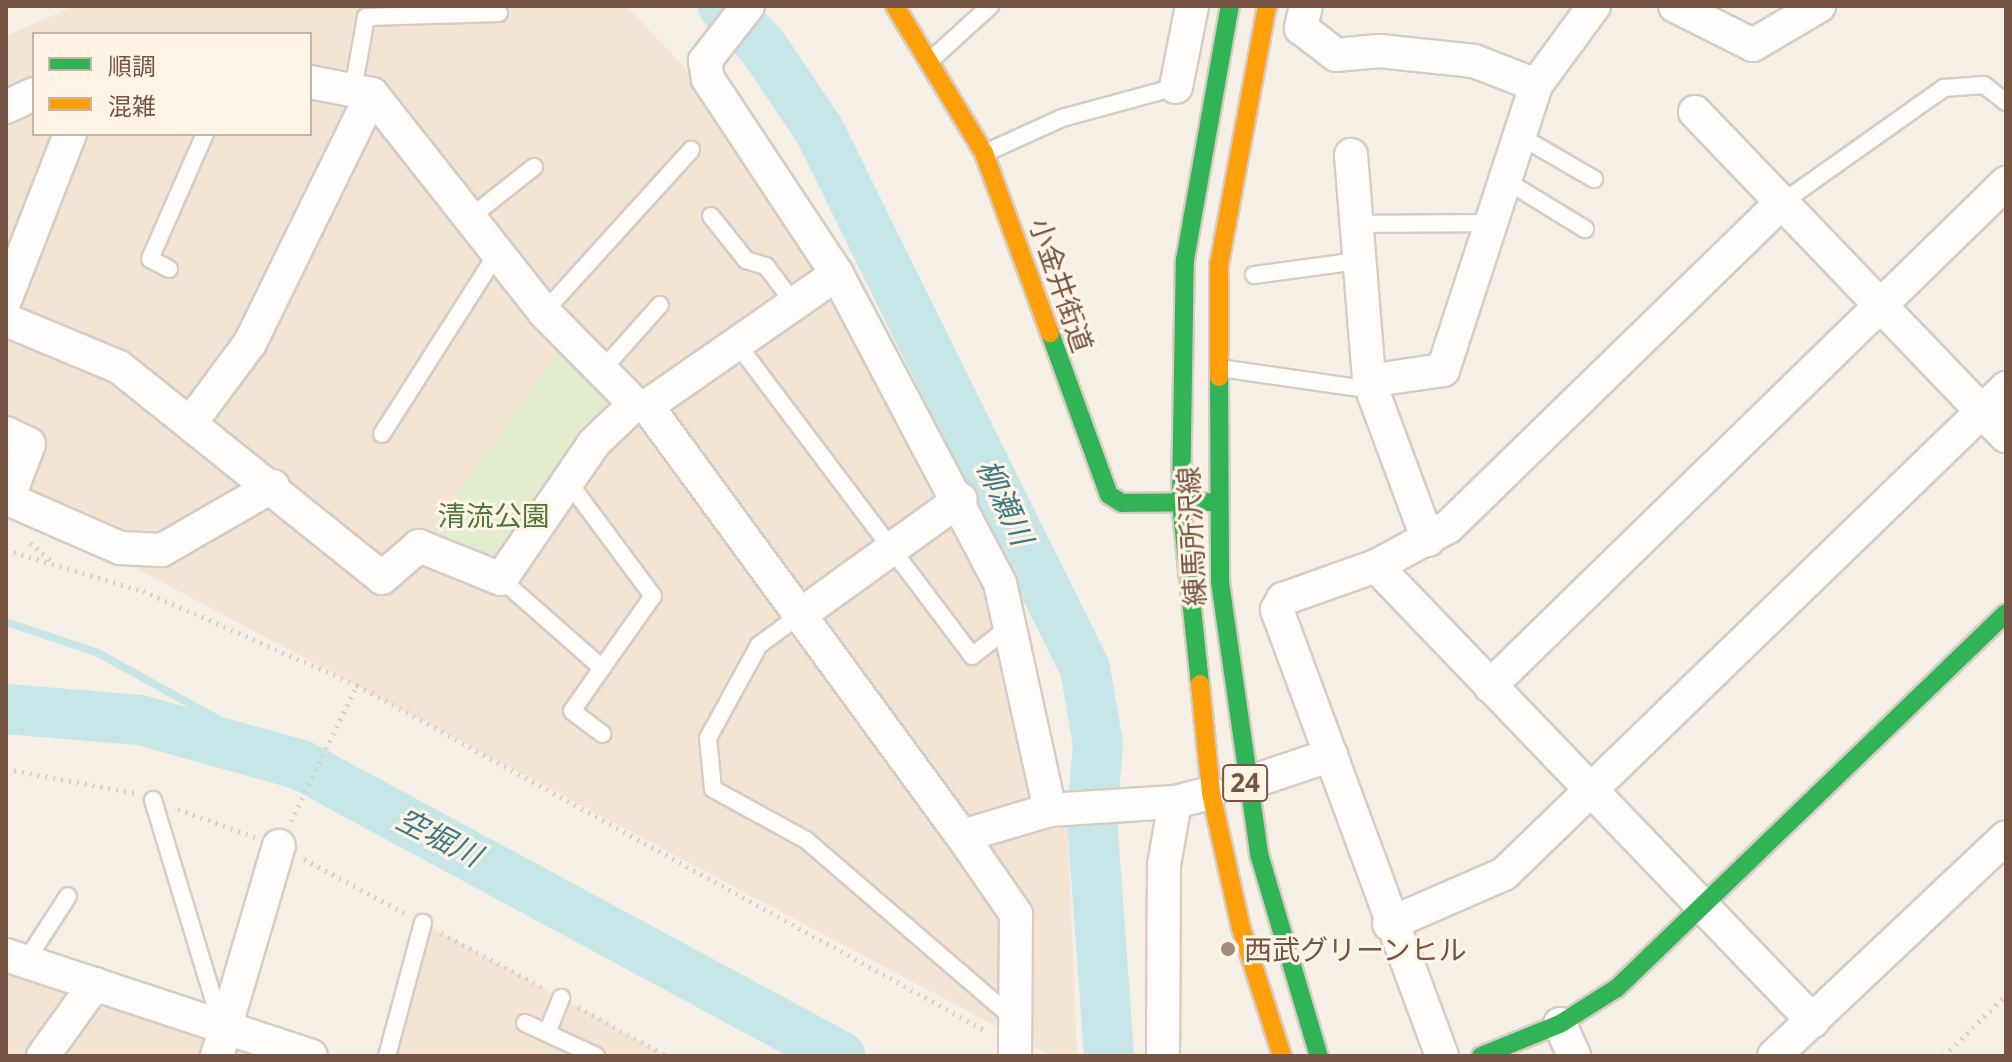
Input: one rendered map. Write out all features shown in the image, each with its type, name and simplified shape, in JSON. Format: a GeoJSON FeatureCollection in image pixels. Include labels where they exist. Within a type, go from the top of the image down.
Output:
{"type":"FeatureCollection","features":[{"type":"Feature","properties":{"kind":"main road","name":"小金井街道"},"geometry":{"type":"LineString","coordinates":[[895,6],[932,59],[984,153],[1100,480],[1122,503],[1216,502]]}},
{"type":"Feature","properties":{"kind":"main road","name":"練馬所沢線"},"geometry":{"type":"LineString","coordinates":[[1230,6],[1206,113],[1184,275],[1181,502],[1211,793],[1241,928],[1282,1056]]}},
{"type":"Feature","properties":{"kind":"main road","name":"練馬所沢線"},"geometry":{"type":"LineString","coordinates":[[1267,6],[1242,123],[1219,265],[1215,367],[1216,502],[1245,784],[1274,914],[1319,1056]]}},
{"type":"Feature","properties":{"kind":"main road"},"geometry":{"type":"LineString","coordinates":[[1481,1056],[1560,1024],[1617,988],[2006,613]]}},
{"type":"Feature","properties":{"kind":"street"},"geometry":{"type":"LineString","coordinates":[[748,6],[705,61],[708,79],[837,274],[961,499],[1012,625],[1058,809]]}},
{"type":"Feature","properties":{"kind":"street"},"geometry":{"type":"LineString","coordinates":[[1176,87],[1192,6]]}},
{"type":"Feature","properties":{"kind":"street"},"geometry":{"type":"LineString","coordinates":[[1306,6],[1301,28],[1310,43],[1336,55],[1379,51],[1474,61],[1536,85]]}},
{"type":"Feature","properties":{"kind":"street"},"geometry":{"type":"LineString","coordinates":[[1370,385],[1443,370],[1536,85],[1594,6]]}},
{"type":"Feature","properties":{"kind":"street"},"geometry":{"type":"LineString","coordinates":[[1675,6],[1708,14],[1753,45],[1819,6]]}},
{"type":"Feature","properties":{"kind":"street"},"geometry":{"type":"LineString","coordinates":[[312,82],[363,92],[544,312],[641,405],[962,836],[1016,914],[1016,1045]]}},
{"type":"Feature","properties":{"kind":"street"},"geometry":{"type":"LineString","coordinates":[[192,421],[250,343],[363,92]]}},
{"type":"Feature","properties":{"kind":"street"},"geometry":{"type":"LineString","coordinates":[[6,107],[32,95]]}},
{"type":"Feature","properties":{"kind":"street"},"geometry":{"type":"LineString","coordinates":[[1695,112],[2006,436]]}},
{"type":"Feature","properties":{"kind":"street"},"geometry":{"type":"LineString","coordinates":[[6,298],[69,136]]}},
{"type":"Feature","properties":{"kind":"street"},"geometry":{"type":"LineString","coordinates":[[1351,155],[1357,261],[1370,385],[1428,540]]}},
{"type":"Feature","properties":{"kind":"street"},"geometry":{"type":"LineString","coordinates":[[1490,686],[2006,183]]}},
{"type":"Feature","properties":{"kind":"street"},"geometry":{"type":"LineString","coordinates":[[1442,1056],[1389,924],[1277,610],[1283,599],[1376,566],[1428,540],[1780,204]]}},
{"type":"Feature","properties":{"kind":"street"},"geometry":{"type":"LineString","coordinates":[[6,320],[119,367],[273,486],[369,573],[382,578],[419,546],[501,579],[567,480],[641,405],[837,274]]}},
{"type":"Feature","properties":{"kind":"street"},"geometry":{"type":"LineString","coordinates":[[1389,924],[1504,874],[2006,388]]}},
{"type":"Feature","properties":{"kind":"street"},"geometry":{"type":"LineString","coordinates":[[6,433],[29,444],[8,499],[120,548],[162,550],[273,486]]}},
{"type":"Feature","properties":{"kind":"street"},"geometry":{"type":"LineString","coordinates":[[800,615],[961,499]]}},
{"type":"Feature","properties":{"kind":"street"},"geometry":{"type":"LineString","coordinates":[[1376,566],[1813,1021]]}},
{"type":"Feature","properties":{"kind":"street"},"geometry":{"type":"LineString","coordinates":[[1245,784],[1331,755]]}},
{"type":"Feature","properties":{"kind":"street"},"geometry":{"type":"LineString","coordinates":[[962,836],[1058,809],[1162,803],[1211,793]]}},
{"type":"Feature","properties":{"kind":"street"},"geometry":{"type":"LineString","coordinates":[[1162,803],[1163,1056]]}},
{"type":"Feature","properties":{"kind":"street"},"geometry":{"type":"LineString","coordinates":[[220,1042],[282,840]]}},
{"type":"Feature","properties":{"kind":"street"},"geometry":{"type":"LineString","coordinates":[[1774,1056],[2001,853]]}},
{"type":"Feature","properties":{"kind":"street"},"geometry":{"type":"LineString","coordinates":[[16,958],[95,984],[220,1042],[311,1056]]}},
{"type":"Feature","properties":{"kind":"street"},"geometry":{"type":"LineString","coordinates":[[43,1056],[95,984]]}},
{"type":"Feature","properties":{"kind":"street"},"geometry":{"type":"LineString","coordinates":[[1560,1024],[1574,1056]]}},
{"type":"Feature","properties":{"kind":"lane"},"geometry":{"type":"LineString","coordinates":[[932,59],[990,6]]}},
{"type":"Feature","properties":{"kind":"lane"},"geometry":{"type":"LineString","coordinates":[[363,92],[366,17],[499,13]]}},
{"type":"Feature","properties":{"kind":"lane"},"geometry":{"type":"LineString","coordinates":[[1780,204],[1944,88],[1984,85],[2006,102]]}},
{"type":"Feature","properties":{"kind":"lane"},"geometry":{"type":"LineString","coordinates":[[984,153],[1062,118],[1176,87]]}},
{"type":"Feature","properties":{"kind":"lane"},"geometry":{"type":"LineString","coordinates":[[1518,135],[1594,179]]}},
{"type":"Feature","properties":{"kind":"lane"},"geometry":{"type":"LineString","coordinates":[[169,269],[150,259],[204,136]]}},
{"type":"Feature","properties":{"kind":"lane"},"geometry":{"type":"LineString","coordinates":[[544,312],[691,150]]}},
{"type":"Feature","properties":{"kind":"lane"},"geometry":{"type":"LineString","coordinates":[[468,219],[534,167]]}},
{"type":"Feature","properties":{"kind":"lane"},"geometry":{"type":"LineString","coordinates":[[1505,180],[1585,229]]}},
{"type":"Feature","properties":{"kind":"lane"},"geometry":{"type":"LineString","coordinates":[[711,216],[746,260],[766,266],[793,302]]}},
{"type":"Feature","properties":{"kind":"lane"},"geometry":{"type":"LineString","coordinates":[[1354,224],[1491,223]]}},
{"type":"Feature","properties":{"kind":"lane"},"geometry":{"type":"LineString","coordinates":[[382,434],[496,255]]}},
{"type":"Feature","properties":{"kind":"lane"},"geometry":{"type":"LineString","coordinates":[[1254,275],[1357,261]]}},
{"type":"Feature","properties":{"kind":"lane"},"geometry":{"type":"LineString","coordinates":[[602,370],[660,305]]}},
{"type":"Feature","properties":{"kind":"lane"},"geometry":{"type":"LineString","coordinates":[[734,340],[972,656],[1012,625]]}},
{"type":"Feature","properties":{"kind":"lane"},"geometry":{"type":"LineString","coordinates":[[1215,367],[1370,385]]}},
{"type":"Feature","properties":{"kind":"lane"},"geometry":{"type":"LineString","coordinates":[[567,480],[653,596],[572,711],[602,734]]}},
{"type":"Feature","properties":{"kind":"lane"},"geometry":{"type":"LineString","coordinates":[[501,579],[602,668]]}},
{"type":"Feature","properties":{"kind":"lane"},"geometry":{"type":"LineString","coordinates":[[800,615],[759,645],[708,738],[713,789],[806,840],[1016,1045]]}},
{"type":"Feature","properties":{"kind":"lane"},"geometry":{"type":"LineString","coordinates":[[153,800],[220,1042]]}},
{"type":"Feature","properties":{"kind":"lane"},"geometry":{"type":"LineString","coordinates":[[16,958],[68,896]]}},
{"type":"Feature","properties":{"kind":"lane"},"geometry":{"type":"LineString","coordinates":[[387,1056],[423,923]]}},
{"type":"Feature","properties":{"kind":"lane"},"geometry":{"type":"LineString","coordinates":[[547,1033],[561,998]]}},
{"type":"Feature","properties":{"kind":"lane"},"geometry":{"type":"LineString","coordinates":[[525,1023],[596,1056]]}},
{"type":"Feature","properties":{"kind":"path"},"geometry":{"type":"LineString","coordinates":[[18,532],[57,565]]}},
{"type":"Feature","properties":{"kind":"path"},"geometry":{"type":"LineString","coordinates":[[6,550],[143,591],[357,685],[1016,1045]]}},
{"type":"Feature","properties":{"kind":"path"},"geometry":{"type":"LineString","coordinates":[[282,840],[357,685]]}},
{"type":"Feature","properties":{"kind":"path"},"geometry":{"type":"LineString","coordinates":[[6,769],[153,800],[282,840],[423,923],[667,1056]]}},
{"type":"Feature","properties":{"kind":"path"},"geometry":{"type":"LineString","coordinates":[[1944,1056],[2006,995]]}},
{"type":"Feature","properties":{"kind":"shaded area"},"geometry":{"type":"Polygon","coordinates":[[[74,6],[626,6],[749,134],[961,499],[1067,809],[1077,1056],[1052,1056],[6,499],[6,36],[74,6]]]}},
{"type":"Feature","properties":{"kind":"shaded area"},"geometry":{"type":"Polygon","coordinates":[[[423,923],[561,998],[667,1056],[387,1056],[423,923]]]}},
{"type":"Feature","properties":{"kind":"shaded area"},"geometry":{"type":"Polygon","coordinates":[[[6,956],[311,1056],[6,1056],[6,956]]]}},
{"type":"Feature","properties":{"kind":"green space","name":"清流公園"},"geometry":{"type":"Polygon","coordinates":[[[561,348],[621,409],[501,579],[433,528],[561,348]]]}},
{"type":"Feature","properties":{"kind":"waterway","name":"柳瀬川"},"geometry":{"type":"LineString","coordinates":[[723,6],[763,47],[819,130],[1085,669],[1098,744],[1092,818],[1109,1056]]}},
{"type":"Feature","properties":{"kind":"waterway"},"geometry":{"type":"LineString","coordinates":[[6,622],[98,653],[301,765]]}},
{"type":"Feature","properties":{"kind":"waterway","name":"空堀川"},"geometry":{"type":"LineString","coordinates":[[6,709],[140,720],[301,765],[840,1056]]}},
{"type":"Feature","properties":{"kind":"traffic: fast"},"geometry":{"type":"LineString","coordinates":[[1200,684],[1181,502],[1185,260],[1230,6]]}},
{"type":"Feature","properties":{"kind":"traffic: fast"},"geometry":{"type":"LineString","coordinates":[[1050,333],[1109,495],[1122,503],[1216,502]]}},
{"type":"Feature","properties":{"kind":"traffic: fast"},"geometry":{"type":"LineString","coordinates":[[1219,377],[1220,582],[1259,854],[1319,1056]]}},
{"type":"Feature","properties":{"kind":"traffic: fast"},"geometry":{"type":"LineString","coordinates":[[1481,1056],[1560,1024],[1617,988],[2006,613]]}},
{"type":"Feature","properties":{"kind":"traffic: slow"},"geometry":{"type":"LineString","coordinates":[[895,6],[984,153],[1050,333]]}},
{"type":"Feature","properties":{"kind":"traffic: slow"},"geometry":{"type":"LineString","coordinates":[[1219,377],[1219,265],[1267,6]]}},
{"type":"Feature","properties":{"kind":"traffic: slow"},"geometry":{"type":"LineString","coordinates":[[1200,684],[1211,793],[1241,928],[1282,1056]]}},
{"type":"Feature","properties":{"kind":"place","name":"西武グリーンヒル"},"geometry":{"type":"Point","coordinates":[1228,949]}}]}
